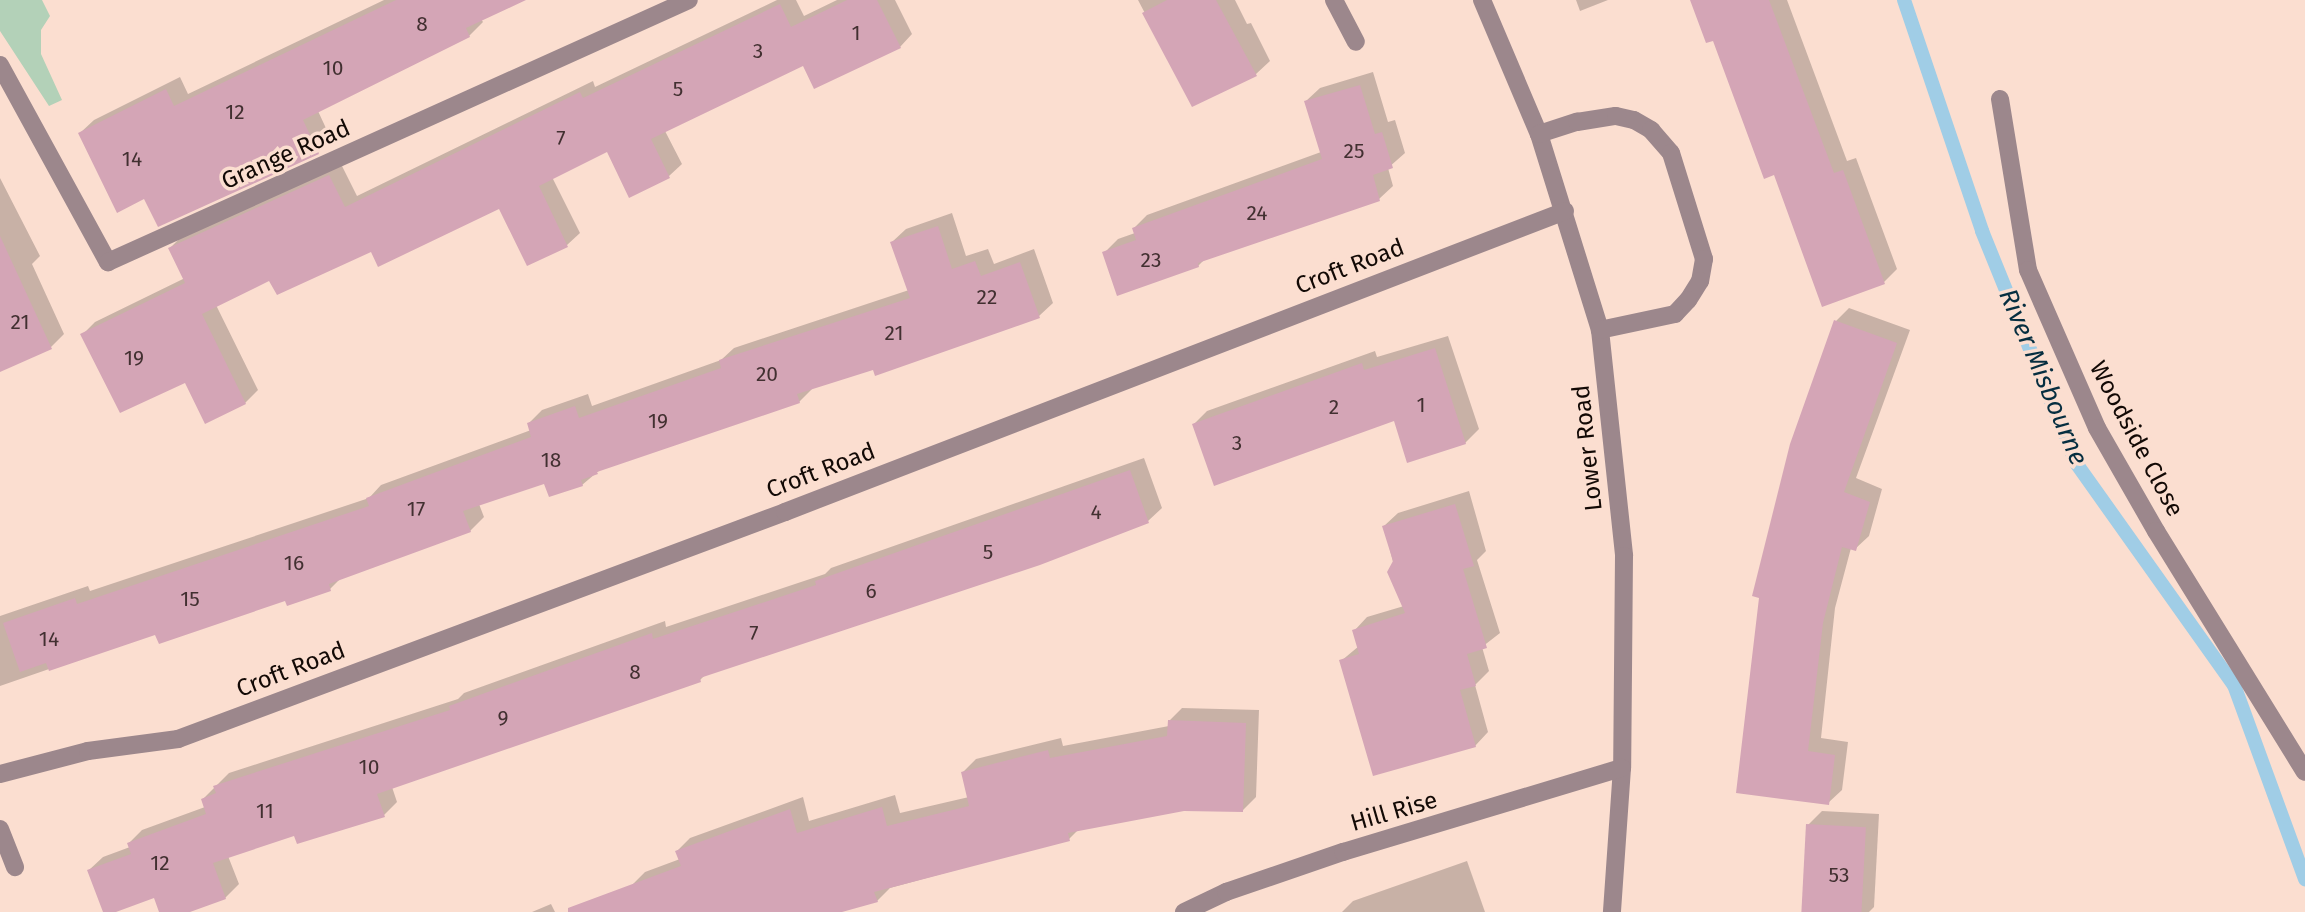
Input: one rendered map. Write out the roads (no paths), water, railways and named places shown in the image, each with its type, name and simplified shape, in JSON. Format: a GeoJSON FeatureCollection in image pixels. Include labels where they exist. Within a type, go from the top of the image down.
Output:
{"type":"FeatureCollection","features":[{"type":"Feature","properties":{"kind":"street","name":"Grange Road"},"geometry":{"type":"LineString","coordinates":[[0,65],[108,262],[689,0]]}},
{"type":"Feature","properties":{"kind":"street"},"geometry":{"type":"LineString","coordinates":[[1334,0],[1356,42]]}},
{"type":"Feature","properties":{"kind":"street","name":"Lower Road"},"geometry":{"type":"LineString","coordinates":[[1482,0],[1539,134],[1601,330],[1624,556],[1622,768],[1612,912]]}},
{"type":"Feature","properties":{"kind":"street","name":"Woodside Close"},"geometry":{"type":"LineString","coordinates":[[2000,99],[2028,270],[2097,428],[2156,531],[2305,772]]}},
{"type":"Feature","properties":{"kind":"street"},"geometry":{"type":"LineString","coordinates":[[1539,134],[1577,122],[1616,116],[1634,120],[1651,130],[1671,153],[1704,259],[1700,281],[1675,314],[1601,330]]}},
{"type":"Feature","properties":{"kind":"street","name":"Croft Road"},"geometry":{"type":"LineString","coordinates":[[0,774],[88,751],[178,738],[798,507],[1564,211]]}},
{"type":"Feature","properties":{"kind":"street","name":"Hill Rise"},"geometry":{"type":"LineString","coordinates":[[1184,912],[1226,892],[1343,852],[1622,768]]}},
{"type":"Feature","properties":{"kind":"street"},"geometry":{"type":"LineString","coordinates":[[0,829],[15,867]]}},
{"type":"Feature","properties":{"kind":"waterway","name":"River Misbourne"},"geometry":{"type":"LineString","coordinates":[[1904,0],[1982,231],[2076,463],[2234,685],[2305,879]]}}]}
